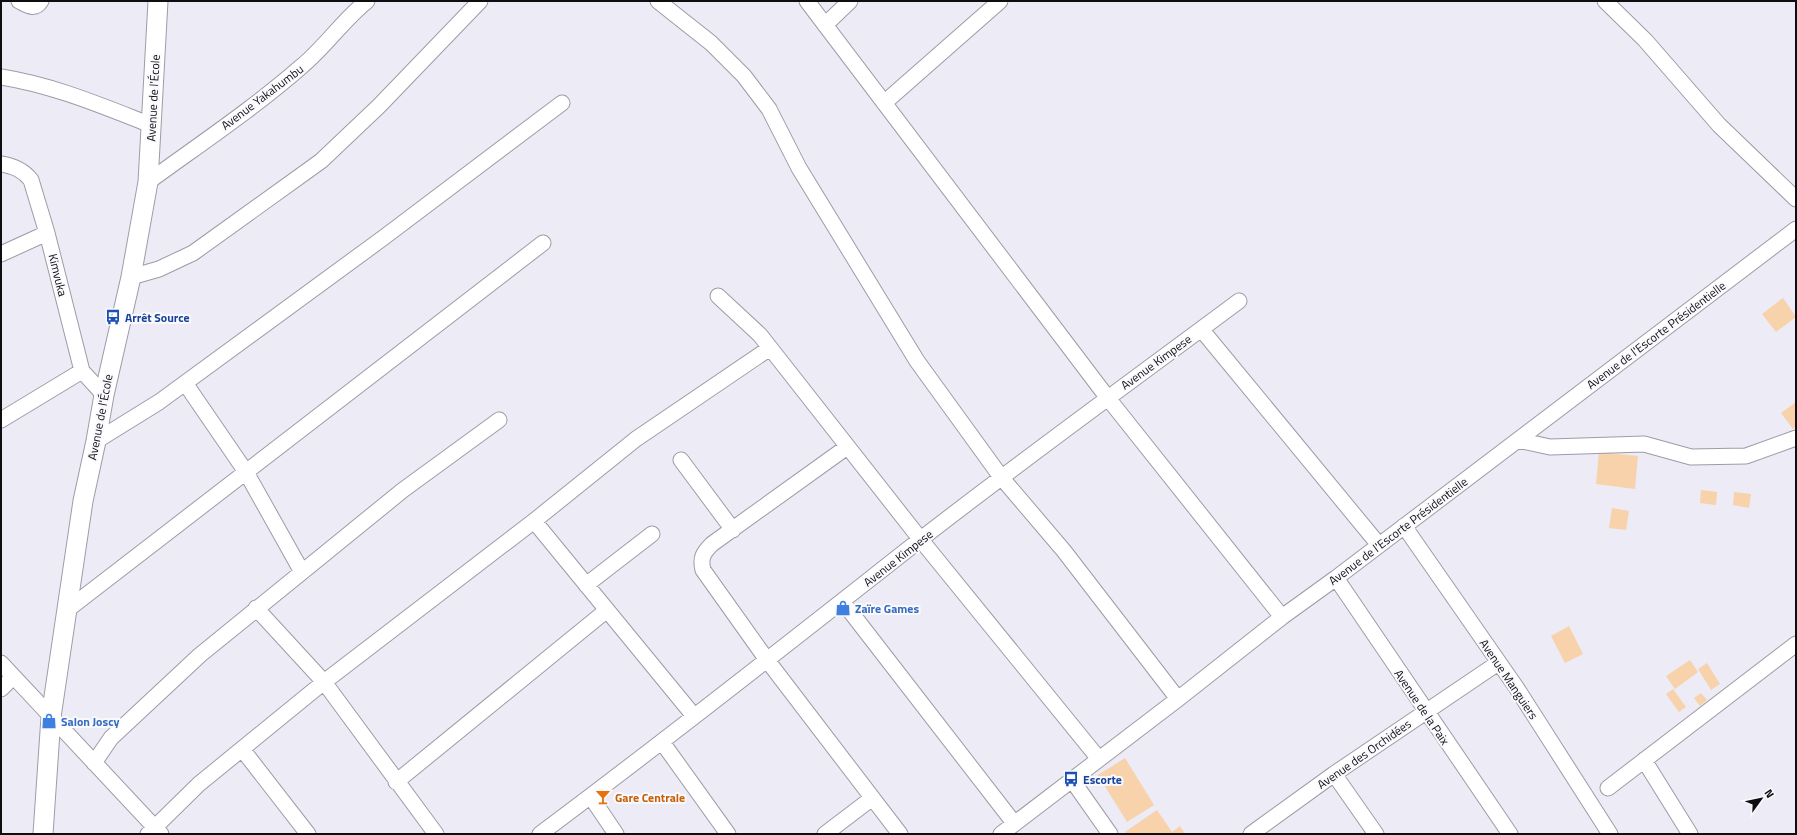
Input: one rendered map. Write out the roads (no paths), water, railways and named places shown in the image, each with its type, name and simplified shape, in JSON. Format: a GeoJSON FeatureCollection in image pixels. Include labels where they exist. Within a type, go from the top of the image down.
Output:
{"type":"FeatureCollection","features":[{"type":"Feature","properties":{"kind":"main road","name":"Avenue de l'École"},"geometry":{"type":"LineString","coordinates":[[43,834],[51,717],[83,501],[104,395],[131,276],[148,182],[158,1]]}},
{"type":"Feature","properties":{"kind":"street"},"geometry":{"type":"LineString","coordinates":[[19,1],[32,7],[37,6],[41,1]]}},
{"type":"Feature","properties":{"kind":"street","name":"Avenue Yakahumbu"},"geometry":{"type":"LineString","coordinates":[[148,182],[298,70],[322,48],[338,28],[367,1]]}},
{"type":"Feature","properties":{"kind":"street"},"geometry":{"type":"LineString","coordinates":[[131,276],[175,262],[193,253],[321,161],[379,106],[480,1]]}},
{"type":"Feature","properties":{"kind":"street"},"geometry":{"type":"LineString","coordinates":[[658,1],[711,43],[744,76],[769,110],[799,168],[917,362],[1001,477],[1064,551],[1178,699]]}},
{"type":"Feature","properties":{"kind":"street"},"geometry":{"type":"LineString","coordinates":[[807,1],[1107,397],[1282,617]]}},
{"type":"Feature","properties":{"kind":"street"},"geometry":{"type":"LineString","coordinates":[[825,25],[850,1]]}},
{"type":"Feature","properties":{"kind":"street"},"geometry":{"type":"LineString","coordinates":[[884,102],[1000,1]]}},
{"type":"Feature","properties":{"kind":"street"},"geometry":{"type":"LineString","coordinates":[[1605,1],[1645,40],[1719,125],[1796,199]]}},
{"type":"Feature","properties":{"kind":"street"},"geometry":{"type":"LineString","coordinates":[[1,77],[23,80],[67,93],[151,125]]}},
{"type":"Feature","properties":{"kind":"street"},"geometry":{"type":"LineString","coordinates":[[96,441],[159,402],[184,384],[383,238],[562,103]]}},
{"type":"Feature","properties":{"kind":"street","name":"Kimvuka"},"geometry":{"type":"LineString","coordinates":[[1,164],[16,167],[26,174],[31,180],[47,232],[82,371]]}},
{"type":"Feature","properties":{"kind":"street","name":"Avenue de l'Escorte Présidentielle"},"geometry":{"type":"LineString","coordinates":[[1001,834],[1178,699],[1282,617],[1336,578],[1796,229]]}},
{"type":"Feature","properties":{"kind":"street"},"geometry":{"type":"LineString","coordinates":[[1,254],[47,232]]}},
{"type":"Feature","properties":{"kind":"street"},"geometry":{"type":"LineString","coordinates":[[67,610],[543,243]]}},
{"type":"Feature","properties":{"kind":"street"},"geometry":{"type":"LineString","coordinates":[[718,296],[760,335],[921,540],[1099,759]]}},
{"type":"Feature","properties":{"kind":"street","name":"Avenue Kimpese"},"geometry":{"type":"LineString","coordinates":[[540,834],[843,602],[1001,477],[1107,397],[1239,301]]}},
{"type":"Feature","properties":{"kind":"street"},"geometry":{"type":"LineString","coordinates":[[1201,330],[1379,545]]}},
{"type":"Feature","properties":{"kind":"street"},"geometry":{"type":"LineString","coordinates":[[1,663],[94,763],[155,832],[199,784],[324,682],[534,521],[636,439],[770,348]]}},
{"type":"Feature","properties":{"kind":"street"},"geometry":{"type":"LineString","coordinates":[[1,420],[82,371],[104,395]]}},
{"type":"Feature","properties":{"kind":"street"},"geometry":{"type":"LineString","coordinates":[[184,384],[246,472],[302,572]]}},
{"type":"Feature","properties":{"kind":"street"},"geometry":{"type":"LineString","coordinates":[[94,763],[111,738],[200,655],[403,490],[499,420]]}},
{"type":"Feature","properties":{"kind":"street"},"geometry":{"type":"LineString","coordinates":[[1518,440],[1550,447],[1644,444],[1691,457],[1746,456],[1796,438]]}},
{"type":"Feature","properties":{"kind":"street"},"geometry":{"type":"LineString","coordinates":[[847,447],[733,530],[704,553],[701,561],[703,570],[766,660],[871,799],[900,834]]}},
{"type":"Feature","properties":{"kind":"street"},"geometry":{"type":"LineString","coordinates":[[681,460],[733,530]]}},
{"type":"Feature","properties":{"kind":"street"},"geometry":{"type":"LineString","coordinates":[[534,521],[694,716]]}},
{"type":"Feature","properties":{"kind":"street","name":"Avenue Manguiers"},"geometry":{"type":"LineString","coordinates":[[1404,526],[1520,694],[1610,834]]}},
{"type":"Feature","properties":{"kind":"street"},"geometry":{"type":"LineString","coordinates":[[586,585],[652,534]]}},
{"type":"Feature","properties":{"kind":"street","name":"Avenue de la Paix"},"geometry":{"type":"LineString","coordinates":[[1336,578],[1510,834]]}},
{"type":"Feature","properties":{"kind":"street"},"geometry":{"type":"LineString","coordinates":[[843,602],[1014,824]]}},
{"type":"Feature","properties":{"kind":"street"},"geometry":{"type":"LineString","coordinates":[[256,608],[324,682],[396,782],[436,834]]}},
{"type":"Feature","properties":{"kind":"street"},"geometry":{"type":"LineString","coordinates":[[396,782],[607,610]]}},
{"type":"Feature","properties":{"kind":"street"},"geometry":{"type":"LineString","coordinates":[[1608,788],[1796,644]]}},
{"type":"Feature","properties":{"kind":"street","name":"Avenue des Orchidées"},"geometry":{"type":"LineString","coordinates":[[1251,834],[1425,711],[1498,663]]}},
{"type":"Feature","properties":{"kind":"street"},"geometry":{"type":"LineString","coordinates":[[1,689],[13,677]]}},
{"type":"Feature","properties":{"kind":"street"},"geometry":{"type":"LineString","coordinates":[[662,742],[728,834]]}},
{"type":"Feature","properties":{"kind":"street"},"geometry":{"type":"LineString","coordinates":[[242,749],[308,834]]}},
{"type":"Feature","properties":{"kind":"street"},"geometry":{"type":"LineString","coordinates":[[1644,760],[1690,834]]}},
{"type":"Feature","properties":{"kind":"street"},"geometry":{"type":"LineString","coordinates":[[1334,774],[1376,834]]}},
{"type":"Feature","properties":{"kind":"street"},"geometry":{"type":"LineString","coordinates":[[1072,780],[1110,834]]}},
{"type":"Feature","properties":{"kind":"street"},"geometry":{"type":"LineString","coordinates":[[591,796],[616,834]]}},
{"type":"Feature","properties":{"kind":"street"},"geometry":{"type":"LineString","coordinates":[[824,834],[871,799]]}},
{"type":"Feature","properties":{"kind":"place","name":"Arrêt Source"},"geometry":{"type":"Point","coordinates":[113,317]}},
{"type":"Feature","properties":{"kind":"place","name":"Zaïre Games"},"geometry":{"type":"Point","coordinates":[843,608]}},
{"type":"Feature","properties":{"kind":"place","name":"Salon Joscy"},"geometry":{"type":"Point","coordinates":[49,721]}},
{"type":"Feature","properties":{"kind":"place","name":"Escorte"},"geometry":{"type":"Point","coordinates":[1071,779]}},
{"type":"Feature","properties":{"kind":"place","name":"Gare Centrale"},"geometry":{"type":"Point","coordinates":[603,797]}}]}
